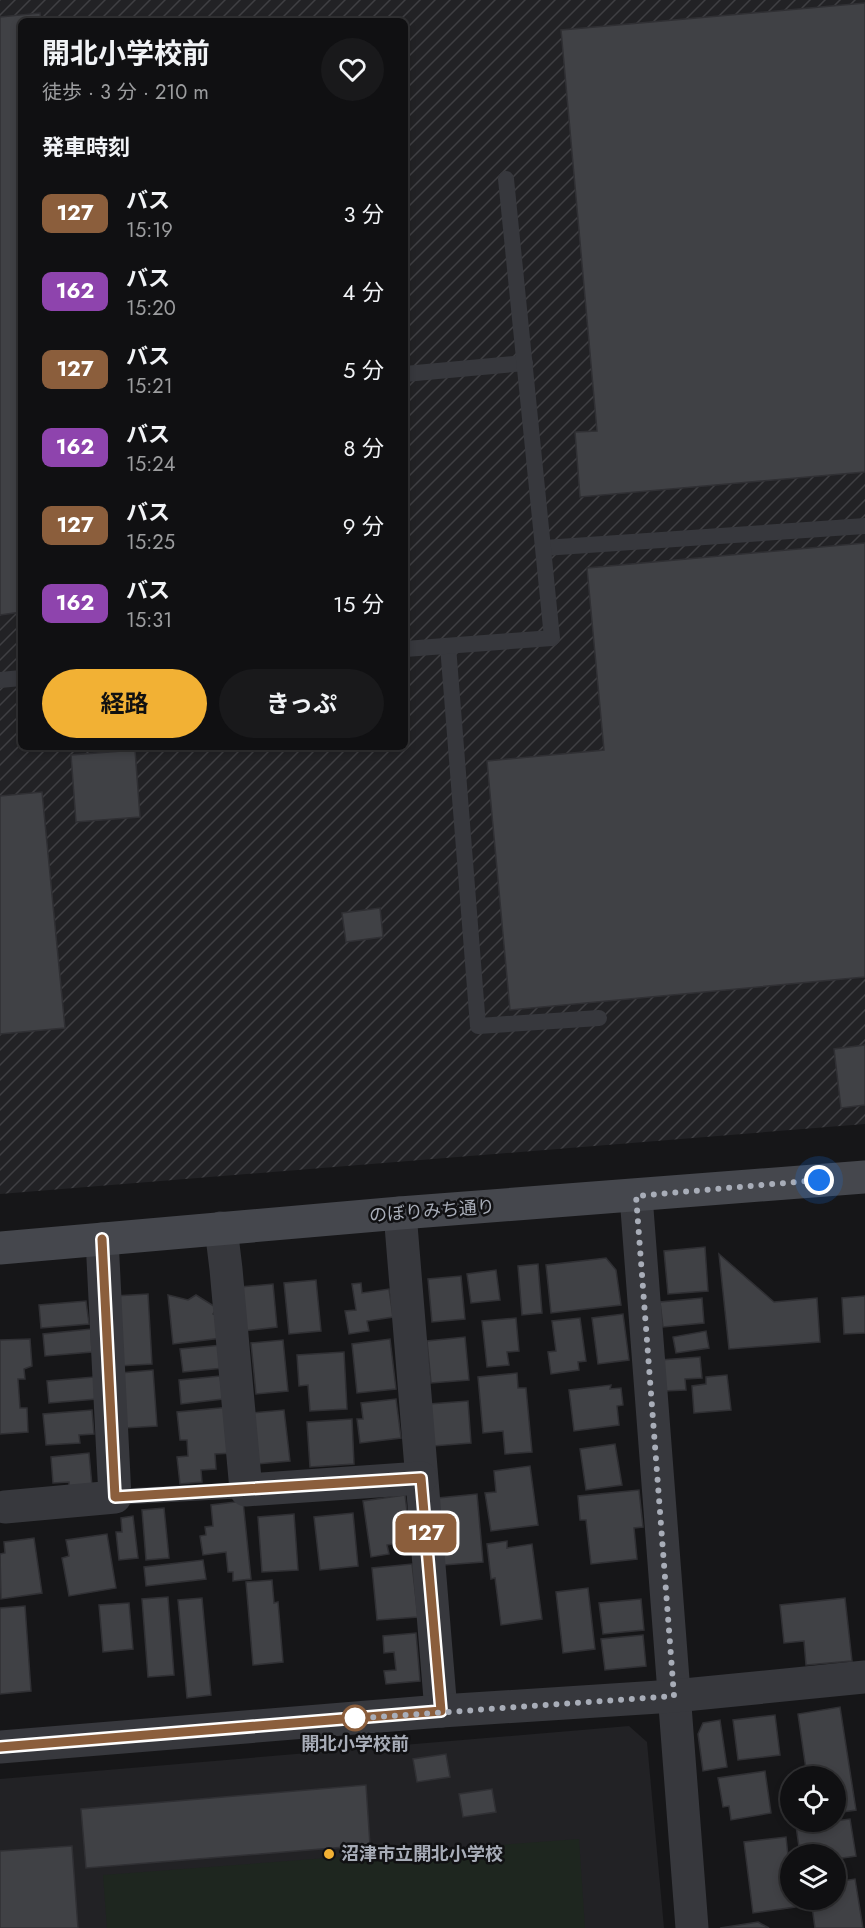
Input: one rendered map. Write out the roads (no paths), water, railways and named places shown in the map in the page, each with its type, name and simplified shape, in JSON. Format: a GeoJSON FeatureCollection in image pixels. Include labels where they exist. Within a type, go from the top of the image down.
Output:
{"type":"FeatureCollection","features":[{"type":"Feature","properties":{"kind":"street","name":"のぼりみち通り"},"geometry":{"type":"LineString","coordinates":[[0,1248],[400,1213],[865,1177]]}},
{"type":"Feature","properties":{"kind":"street"},"geometry":{"type":"LineString","coordinates":[[636,1196],[692,1928]]}},
{"type":"Feature","properties":{"kind":"street"},"geometry":{"type":"LineString","coordinates":[[400,1213],[441,1711]]}},
{"type":"Feature","properties":{"kind":"street"},"geometry":{"type":"LineString","coordinates":[[221,1228],[246,1490],[421,1478]]}},
{"type":"Feature","properties":{"kind":"street"},"geometry":{"type":"LineString","coordinates":[[5,1507],[115,1497],[102,1239]]}},
{"type":"Feature","properties":{"kind":"street"},"geometry":{"type":"LineString","coordinates":[[0,1747],[441,1711],[674,1696],[865,1677]]}},
{"type":"Feature","properties":{"kind":"lane"},"geometry":{"type":"LineString","coordinates":[[408,649],[552,638],[506,179]]}},
{"type":"Feature","properties":{"kind":"lane"},"geometry":{"type":"LineString","coordinates":[[408,374],[525,363]]}},
{"type":"Feature","properties":{"kind":"lane"},"geometry":{"type":"LineString","coordinates":[[543,548],[865,526]]}},
{"type":"Feature","properties":{"kind":"lane"},"geometry":{"type":"LineString","coordinates":[[448,646],[478,1026],[599,1018]]}},
{"type":"Feature","properties":{"kind":"lane"},"geometry":{"type":"LineString","coordinates":[[0,680],[18,678]]}},
{"type":"Feature","properties":{"kind":"lane"},"geometry":{"type":"LineString","coordinates":[[115,1497],[246,1490]]}},
{"type":"Feature","properties":{"kind":"place","name":"開北小学校前"},"geometry":{"type":"Point","coordinates":[355,1718]}},
{"type":"Feature","properties":{"kind":"place","name":"沼津市立開北小学校"},"geometry":{"type":"Point","coordinates":[329,1854]}}]}
